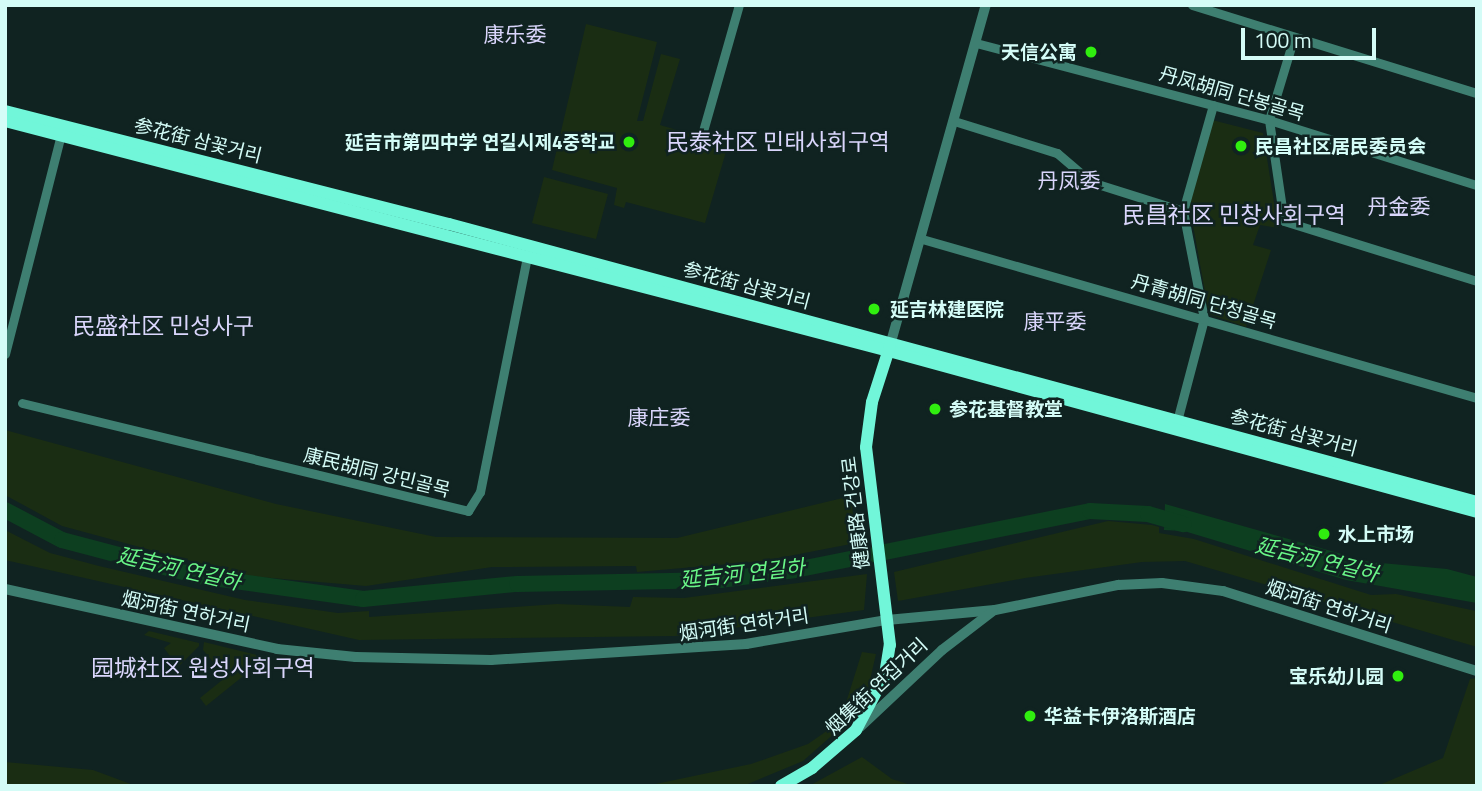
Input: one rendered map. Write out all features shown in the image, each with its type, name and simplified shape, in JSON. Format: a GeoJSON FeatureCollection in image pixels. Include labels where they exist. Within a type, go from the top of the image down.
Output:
{"type":"FeatureCollection","features":[{"type":"Feature","properties":{"kind":"main road","name":"参花街 삼꽃거리"},"geometry":{"type":"LineString","coordinates":[[5,111],[890,347],[1477,512]]}},
{"type":"Feature","properties":{"kind":"main road","name":"参花街 삼꽃거리"},"geometry":{"type":"LineString","coordinates":[[5,121],[1177,421],[1477,502]]}},
{"type":"Feature","properties":{"kind":"main road","name":"健康路 건강로"},"geometry":{"type":"LineString","coordinates":[[856,730],[884,676],[890,645],[886,598],[869,491],[870,414],[890,347]]}},
{"type":"Feature","properties":{"kind":"main road","name":"烟集街 연집거리"},"geometry":{"type":"LineString","coordinates":[[781,786],[812,768],[856,730]]}},
{"type":"Feature","properties":{"kind":"street"},"geometry":{"type":"LineString","coordinates":[[703,131],[739,5]]}},
{"type":"Feature","properties":{"kind":"street","name":"健康路 건강로"},"geometry":{"type":"LineString","coordinates":[[890,347],[986,5]]}},
{"type":"Feature","properties":{"kind":"street"},"geometry":{"type":"LineString","coordinates":[[1192,5],[1477,93]]}},
{"type":"Feature","properties":{"kind":"street"},"geometry":{"type":"LineString","coordinates":[[1294,37],[1269,120],[1284,221],[1477,281]]}},
{"type":"Feature","properties":{"kind":"street","name":"丹凤胡同 단봉골목"},"geometry":{"type":"LineString","coordinates":[[976,43],[1269,120],[1477,185]]}},
{"type":"Feature","properties":{"kind":"street"},"geometry":{"type":"LineString","coordinates":[[1177,421],[1204,319],[1183,211],[1213,105]]}},
{"type":"Feature","properties":{"kind":"street"},"geometry":{"type":"LineString","coordinates":[[954,121],[1057,153],[1091,182],[1183,211]]}},
{"type":"Feature","properties":{"kind":"street"},"geometry":{"type":"LineString","coordinates":[[5,354],[61,135]]}},
{"type":"Feature","properties":{"kind":"street","name":"丹青胡同 단청골목"},"geometry":{"type":"LineString","coordinates":[[922,239],[1477,398]]}},
{"type":"Feature","properties":{"kind":"street","name":"康民胡同 강민골목"},"geometry":{"type":"LineString","coordinates":[[22,403],[468,511],[480,492],[527,256]]}},
{"type":"Feature","properties":{"kind":"street","name":"烟河街 연하거리"},"geometry":{"type":"LineString","coordinates":[[5,589],[277,649],[356,657],[491,660],[647,653],[746,644],[887,620],[995,610],[1118,585],[1197,586],[1477,671]]}},
{"type":"Feature","properties":{"kind":"street","name":"烟集街 연집거리"},"geometry":{"type":"LineString","coordinates":[[856,730],[958,636],[995,610]]}},
{"type":"Feature","properties":{"kind":"shaded area"},"geometry":{"type":"Polygon","coordinates":[[[586,24],[657,42],[637,121],[643,121],[661,54],[680,59],[660,125],[728,145],[705,223],[626,202],[624,208],[614,205],[617,188],[552,170],[586,24]]]}},
{"type":"Feature","properties":{"kind":"shaded area"},"geometry":{"type":"Polygon","coordinates":[[[1212,120],[1263,133],[1278,228],[1260,225],[1253,245],[1271,250],[1246,327],[1209,314],[1189,203],[1212,120]]]}},
{"type":"Feature","properties":{"kind":"shaded area"},"geometry":{"type":"Polygon","coordinates":[[[544,177],[608,194],[596,239],[532,223],[544,177]]]}},
{"type":"Feature","properties":{"kind":"shaded area"},"geometry":{"type":"Polygon","coordinates":[[[5,430],[276,504],[436,537],[677,538],[851,496],[856,543],[763,561],[637,572],[636,566],[492,567],[366,586],[247,576],[62,526],[5,495],[5,430]]]}},
{"type":"Feature","properties":{"kind":"shaded area"},"geometry":{"type":"Polygon","coordinates":[[[1108,521],[1152,525],[1159,527],[1159,533],[1194,539],[1371,595],[1396,594],[1476,611],[1477,647],[1185,561],[1142,562],[1025,578],[898,601],[894,572],[1108,521]]]}},
{"type":"Feature","properties":{"kind":"shaded area"},"geometry":{"type":"Polygon","coordinates":[[[5,530],[50,553],[99,566],[245,600],[338,613],[369,611],[369,617],[557,604],[630,607],[633,597],[684,598],[867,574],[864,610],[675,636],[359,640],[5,560],[5,530]]]}},
{"type":"Feature","properties":{"kind":"shaded area"},"geometry":{"type":"Polygon","coordinates":[[[149,631],[199,643],[199,646],[178,667],[164,648],[171,643],[144,635],[149,631]]]}},
{"type":"Feature","properties":{"kind":"shaded area"},"geometry":{"type":"Polygon","coordinates":[[[204,642],[261,656],[262,661],[206,706],[200,698],[226,677],[203,650],[204,642]]]}},
{"type":"Feature","properties":{"kind":"shaded area"},"geometry":{"type":"Polygon","coordinates":[[[862,652],[876,654],[867,693],[845,724],[803,761],[743,786],[646,786],[751,764],[808,744],[831,728],[844,709],[862,652]]]}},
{"type":"Feature","properties":{"kind":"shaded area"},"geometry":{"type":"Polygon","coordinates":[[[1477,678],[1477,786],[1377,786],[1443,758],[1470,679],[1477,678]]]}},
{"type":"Feature","properties":{"kind":"shaded area"},"geometry":{"type":"Polygon","coordinates":[[[862,757],[892,779],[914,786],[809,786],[862,757]]]}},
{"type":"Feature","properties":{"kind":"shaded area"},"geometry":{"type":"Polygon","coordinates":[[[5,762],[93,770],[136,786],[5,786],[5,762]]]}},
{"type":"Feature","properties":{"kind":"water"},"geometry":{"type":"Polygon","coordinates":[[[1165,504],[1370,562],[1447,569],[1477,577],[1477,603],[1346,580],[1184,531],[1164,530],[1165,504]]]}},
{"type":"Feature","properties":{"kind":"waterway","name":"延吉河 연길하"},"geometry":{"type":"LineString","coordinates":[[5,510],[62,540],[198,576],[363,599],[517,584],[720,580],[795,570],[1090,511],[1148,514],[1184,524]]}},
{"type":"Feature","properties":{"kind":"place","name":"天信公寓"},"geometry":{"type":"Point","coordinates":[1091,52]}},
{"type":"Feature","properties":{"kind":"place","name":"延吉市第四中学 연길시제4중학교"},"geometry":{"type":"Point","coordinates":[629,142]}},
{"type":"Feature","properties":{"kind":"place","name":"民昌社区居民委员会"},"geometry":{"type":"Point","coordinates":[1241,146]}},
{"type":"Feature","properties":{"kind":"place","name":"延吉林建医院"},"geometry":{"type":"Point","coordinates":[874,309]}},
{"type":"Feature","properties":{"kind":"place","name":"参花基督教堂"},"geometry":{"type":"Point","coordinates":[935,409]}},
{"type":"Feature","properties":{"kind":"place","name":"水上市场"},"geometry":{"type":"Point","coordinates":[1324,534]}},
{"type":"Feature","properties":{"kind":"place","name":"宝乐幼儿园"},"geometry":{"type":"Point","coordinates":[1398,676]}},
{"type":"Feature","properties":{"kind":"place","name":"华益卡伊洛斯酒店"},"geometry":{"type":"Point","coordinates":[1030,716]}},
{"type":"Feature","properties":{"kind":"district","name":"康乐委"},"geometry":{"type":"Point","coordinates":[515,34]}},
{"type":"Feature","properties":{"kind":"district","name":"民泰社区 민태사회구역"},"geometry":{"type":"Point","coordinates":[778,142]}},
{"type":"Feature","properties":{"kind":"district","name":"丹凤委"},"geometry":{"type":"Point","coordinates":[1069,180]}},
{"type":"Feature","properties":{"kind":"district","name":"丹金委"},"geometry":{"type":"Point","coordinates":[1399,206]}},
{"type":"Feature","properties":{"kind":"district","name":"民昌社区 민창사회구역"},"geometry":{"type":"Point","coordinates":[1234,215]}},
{"type":"Feature","properties":{"kind":"district","name":"康平委"},"geometry":{"type":"Point","coordinates":[1055,321]}},
{"type":"Feature","properties":{"kind":"district","name":"民盛社区 민성사구"},"geometry":{"type":"Point","coordinates":[163,326]}},
{"type":"Feature","properties":{"kind":"district","name":"康庄委"},"geometry":{"type":"Point","coordinates":[659,417]}},
{"type":"Feature","properties":{"kind":"district","name":"园城社区 원성사회구역"},"geometry":{"type":"Point","coordinates":[203,668]}}]}
